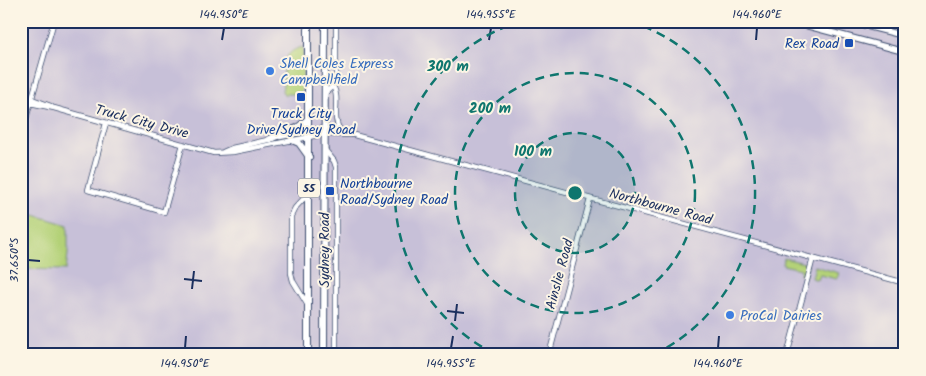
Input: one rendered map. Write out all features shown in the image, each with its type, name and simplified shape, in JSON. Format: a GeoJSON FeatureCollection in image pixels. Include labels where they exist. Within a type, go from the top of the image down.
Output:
{"type":"FeatureCollection","features":[{"type":"Feature","properties":{"kind":"highway","name":"Sydney Road"},"geometry":{"type":"LineString","coordinates":[[308,21],[308,355]]}},
{"type":"Feature","properties":{"kind":"highway","name":"Sydney Road"},"geometry":{"type":"LineString","coordinates":[[324,21],[324,355]]}},
{"type":"Feature","properties":{"kind":"highway"},"geometry":{"type":"LineString","coordinates":[[270,139],[297,128],[308,120]]}},
{"type":"Feature","properties":{"kind":"highway"},"geometry":{"type":"LineString","coordinates":[[292,140],[299,143],[309,157]]}},
{"type":"Feature","properties":{"kind":"main road"},"geometry":{"type":"LineString","coordinates":[[789,21],[904,51]]}},
{"type":"Feature","properties":{"kind":"main road"},"geometry":{"type":"LineString","coordinates":[[846,21],[905,36]]}},
{"type":"Feature","properties":{"kind":"street"},"geometry":{"type":"LineString","coordinates":[[21,136],[54,21]]}},
{"type":"Feature","properties":{"kind":"street"},"geometry":{"type":"LineString","coordinates":[[324,94],[333,86],[336,80],[336,21]]}},
{"type":"Feature","properties":{"kind":"street"},"geometry":{"type":"LineString","coordinates":[[904,51],[905,61]]}},
{"type":"Feature","properties":{"kind":"street"},"geometry":{"type":"LineString","coordinates":[[905,74],[905,154]]}},
{"type":"Feature","properties":{"kind":"street"},"geometry":{"type":"LineString","coordinates":[[333,86],[336,91],[336,123],[340,130]]}},
{"type":"Feature","properties":{"kind":"street","name":"Truck City Drive"},"geometry":{"type":"LineString","coordinates":[[31,101],[214,153],[234,152],[292,140],[308,134]]}},
{"type":"Feature","properties":{"kind":"street"},"geometry":{"type":"LineString","coordinates":[[106,123],[88,190],[164,212],[183,144]]}},
{"type":"Feature","properties":{"kind":"street","name":"Northbourne Road"},"geometry":{"type":"LineString","coordinates":[[324,131],[340,130],[904,283]]}},
{"type":"Feature","properties":{"kind":"street","name":"Truck City Drive"},"geometry":{"type":"LineString","coordinates":[[223,152],[270,139],[324,131]]}},
{"type":"Feature","properties":{"kind":"street","name":"Northbourne Road"},"geometry":{"type":"LineString","coordinates":[[324,131],[354,135]]}},
{"type":"Feature","properties":{"kind":"street","name":"Sydney Road"},"geometry":{"type":"LineString","coordinates":[[324,148],[334,161],[336,167],[336,355]]}},
{"type":"Feature","properties":{"kind":"street","name":"Sydney Road"},"geometry":{"type":"LineString","coordinates":[[308,194],[295,208],[291,216],[291,273],[308,305]]}},
{"type":"Feature","properties":{"kind":"street","name":"Ainslie Road"},"geometry":{"type":"LineString","coordinates":[[549,355],[590,199]]}},
{"type":"Feature","properties":{"kind":"street"},"geometry":{"type":"LineString","coordinates":[[787,355],[813,258]]}},
{"type":"Feature","properties":{"kind":"street"},"geometry":{"type":"LineString","coordinates":[[905,267],[905,298]]}},
{"type":"Feature","properties":{"kind":"shaded area"},"geometry":{"type":"Polygon","coordinates":[[[21,21],[905,21],[905,355],[21,355],[21,21]]]}},
{"type":"Feature","properties":{"kind":"green space"},"geometry":{"type":"Polygon","coordinates":[[[303,47],[303,85],[301,94],[286,94],[285,96],[282,91],[286,58],[290,53],[303,47]]]}},
{"type":"Feature","properties":{"kind":"green space"},"geometry":{"type":"Polygon","coordinates":[[[21,211],[68,225],[66,270],[21,269],[21,211]]]}},
{"type":"Feature","properties":{"kind":"green space"},"geometry":{"type":"Polygon","coordinates":[[[784,258],[808,264],[805,276],[800,275],[801,269],[783,265],[784,258]]]}},
{"type":"Feature","properties":{"kind":"green space"},"geometry":{"type":"Polygon","coordinates":[[[815,266],[839,273],[837,279],[820,275],[818,280],[812,278],[815,266]]]}},
{"type":"Feature","properties":{"kind":"place","name":"Rex Road"},"geometry":{"type":"Point","coordinates":[849,43]}},
{"type":"Feature","properties":{"kind":"place","name":"Shell Coles Express Campbellfield"},"geometry":{"type":"Point","coordinates":[270,71]}},
{"type":"Feature","properties":{"kind":"place","name":"Truck City Drive/Sydney Road"},"geometry":{"type":"Point","coordinates":[301,97]}},
{"type":"Feature","properties":{"kind":"place","name":"Northbourne Road/Sydney Road"},"geometry":{"type":"Point","coordinates":[330,191]}},
{"type":"Feature","properties":{"kind":"place","name":"ProCal Dairies"},"geometry":{"type":"Point","coordinates":[730,315]}}]}
